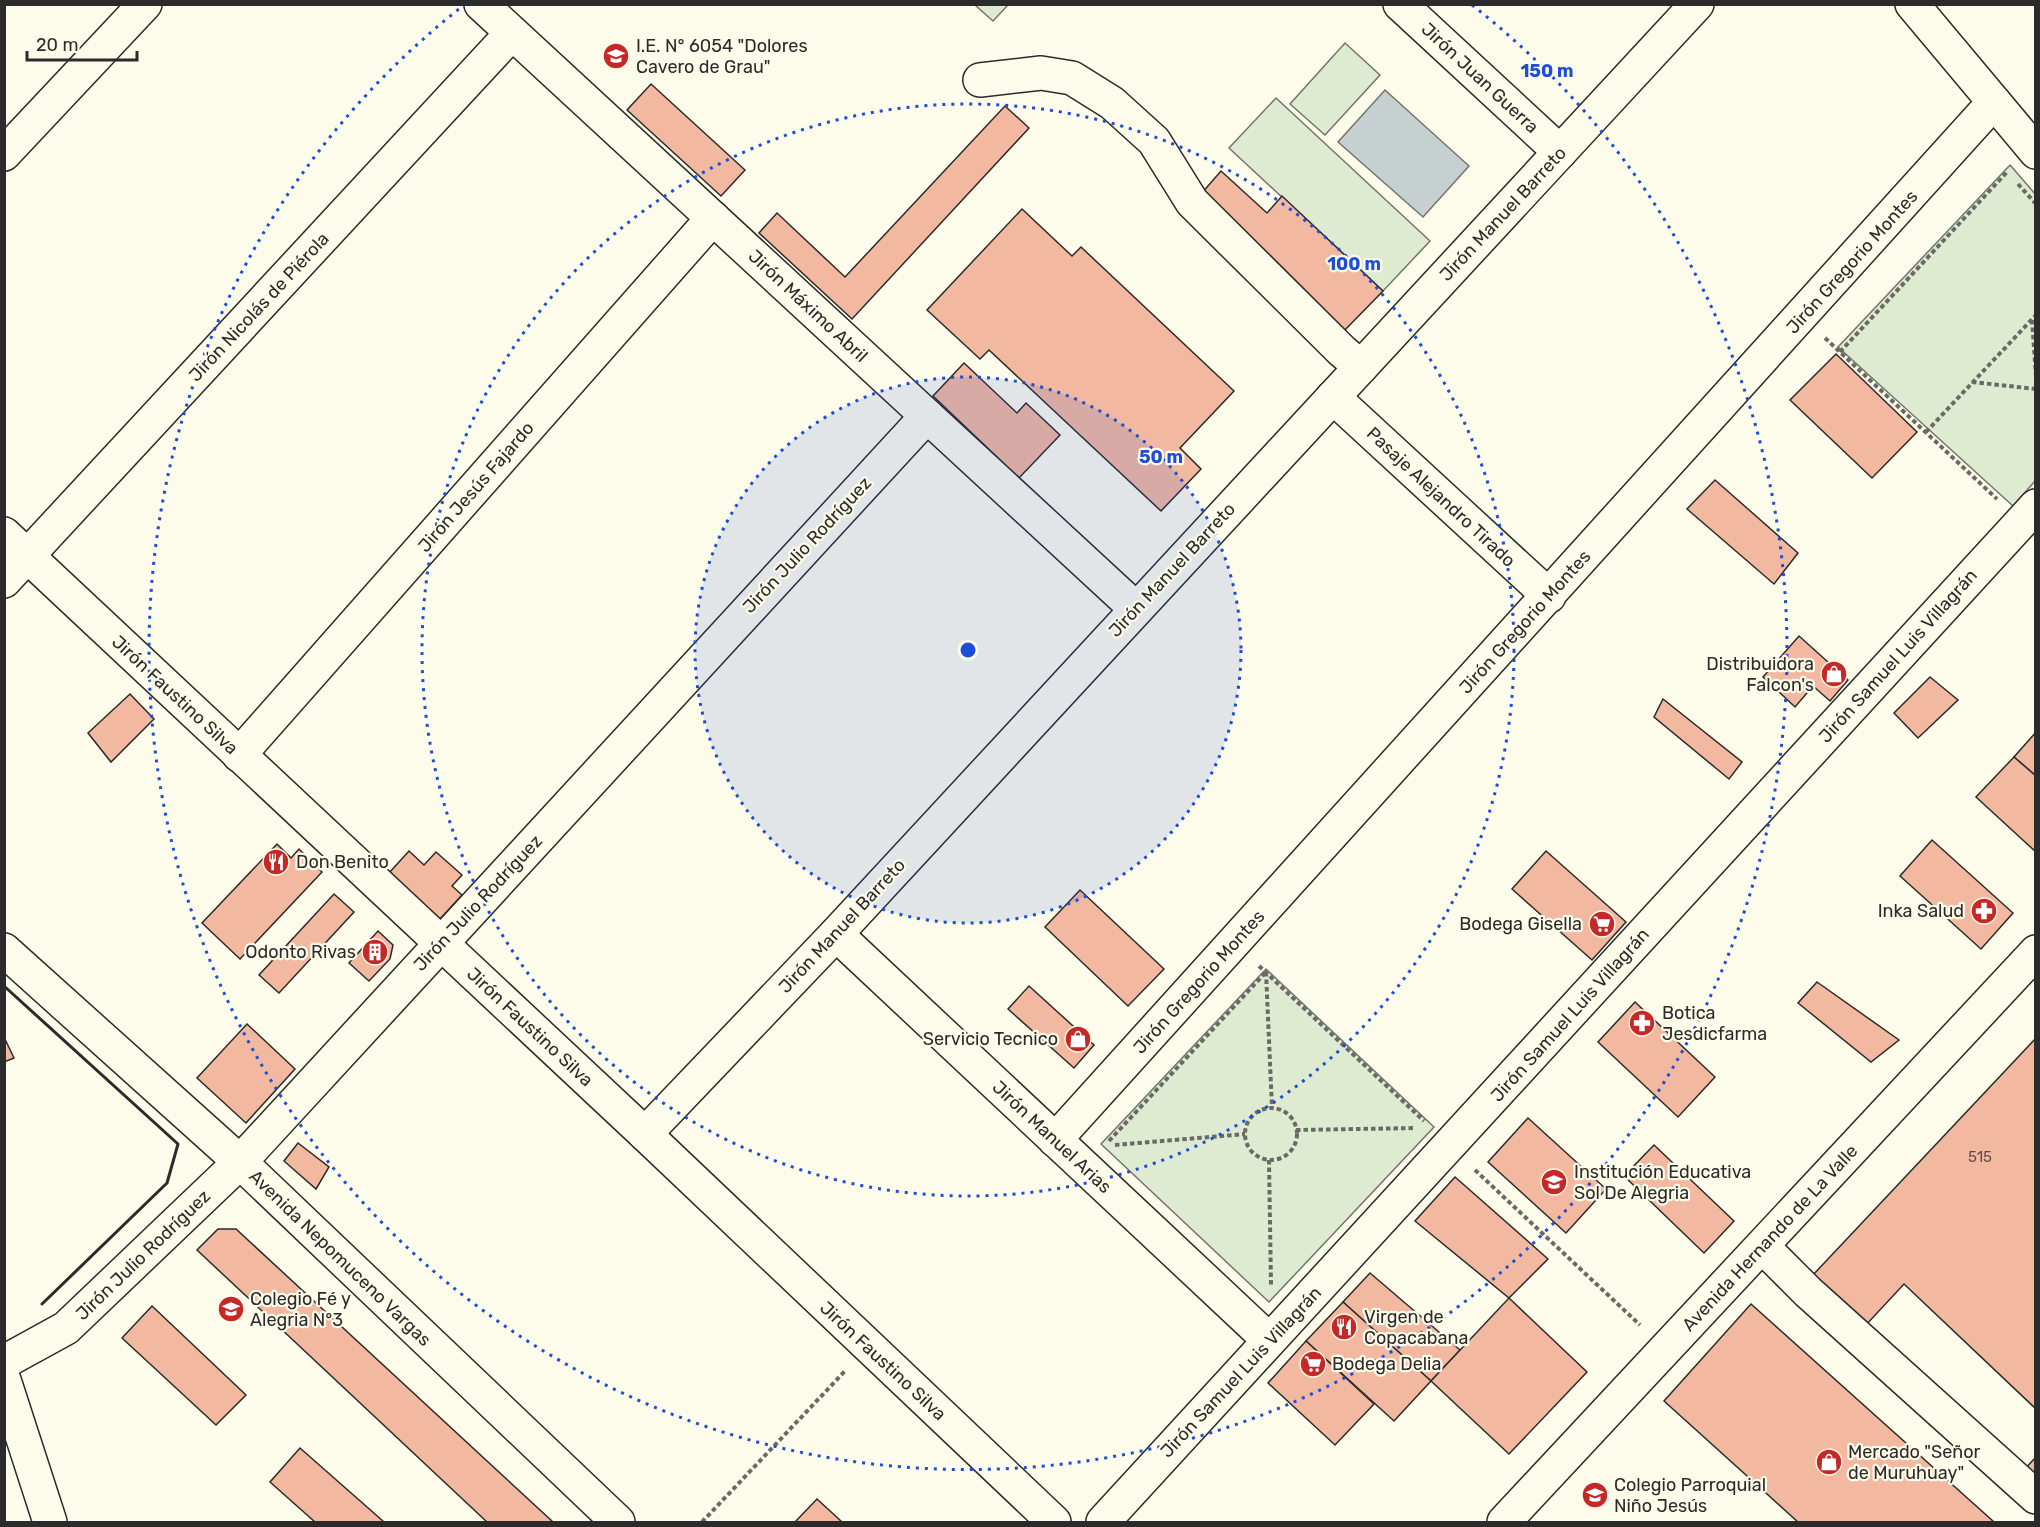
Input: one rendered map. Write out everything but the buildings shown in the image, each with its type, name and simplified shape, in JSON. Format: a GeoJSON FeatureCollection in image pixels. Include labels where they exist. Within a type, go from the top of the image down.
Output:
{"type":"FeatureCollection","features":[{"type":"Feature","properties":{"kind":"street"},"geometry":{"type":"LineString","coordinates":[[4,154],[145,4]]}},
{"type":"Feature","properties":{"kind":"street","name":"Jirón Máximo Abril"},"geometry":{"type":"LineString","coordinates":[[481,4],[1135,608]]}},
{"type":"Feature","properties":{"kind":"street","name":"Jirón Juan Guerra"},"geometry":{"type":"LineString","coordinates":[[1400,4],[1560,152]]}},
{"type":"Feature","properties":{"kind":"street","name":"Jirón Manuel Barreto"},"geometry":{"type":"LineString","coordinates":[[645,1134],[836,934],[1135,608],[1333,398],[1697,4]]}},
{"type":"Feature","properties":{"kind":"street"},"geometry":{"type":"LineString","coordinates":[[1912,4],[2036,152]]}},
{"type":"Feature","properties":{"kind":"street","name":"Jirón Nicolás de Piérola"},"geometry":{"type":"LineString","coordinates":[[4,581],[512,33]]}},
{"type":"Feature","properties":{"kind":"street"},"geometry":{"type":"LineString","coordinates":[[980,80],[1041,73],[1072,78],[1112,103],[1154,141],[1192,202],[1342,351],[1361,367]]}},
{"type":"Feature","properties":{"kind":"street","name":"Jirón Gregorio Montes"},"geometry":{"type":"LineString","coordinates":[[1055,1140],[1803,317],[1994,102]]}},
{"type":"Feature","properties":{"kind":"street","name":"Jirón Jesús Fajardo"},"geometry":{"type":"LineString","coordinates":[[238,755],[713,218]]}},
{"type":"Feature","properties":{"kind":"street","name":"Pasaje Alejandro Tirado"},"geometry":{"type":"LineString","coordinates":[[1333,398],[1549,596]]}},
{"type":"Feature","properties":{"kind":"street","name":"Jirón Julio Rodríguez"},"geometry":{"type":"LineString","coordinates":[[4,1362],[66,1328],[240,1162],[927,416]]}},
{"type":"Feature","properties":{"kind":"street","name":"Jirón Samuel Luis Villagrán"},"geometry":{"type":"LineString","coordinates":[[1103,1522],[2028,514]]}},
{"type":"Feature","properties":{"kind":"street","name":"Jirón Faustino Silva"},"geometry":{"type":"LineString","coordinates":[[4,534],[645,1134],[1054,1522]]}},
{"type":"Feature","properties":{"kind":"street","name":"Jirón Manuel Arias"},"geometry":{"type":"LineString","coordinates":[[836,934],[1269,1341]]}},
{"type":"Feature","properties":{"kind":"street","name":"Avenida Nepomuceno Vargas"},"geometry":{"type":"LineString","coordinates":[[4,950],[240,1162],[618,1522]]}},
{"type":"Feature","properties":{"kind":"street","name":"Avenida Hernando de La Valle"},"geometry":{"type":"LineString","coordinates":[[1503,1522],[2036,952]]}},
{"type":"Feature","properties":{"kind":"street"},"geometry":{"type":"LineString","coordinates":[[1762,1246],[2036,1497]]}},
{"type":"Feature","properties":{"kind":"street"},"geometry":{"type":"LineString","coordinates":[[4,1380],[49,1521]]}},
{"type":"Feature","properties":{"kind":"path"},"geometry":{"type":"LineString","coordinates":[[1840,352],[2008,172],[2036,204]]}},
{"type":"Feature","properties":{"kind":"path"},"geometry":{"type":"LineString","coordinates":[[1803,317],[1926,432],[2028,514]]}},
{"type":"Feature","properties":{"kind":"path"},"geometry":{"type":"LineString","coordinates":[[1926,432],[2034,317]]}},
{"type":"Feature","properties":{"kind":"path"},"geometry":{"type":"LineString","coordinates":[[2034,317],[2036,376]]}},
{"type":"Feature","properties":{"kind":"path"},"geometry":{"type":"LineString","coordinates":[[1972,382],[2036,389]]}},
{"type":"Feature","properties":{"kind":"path"},"geometry":{"type":"LineString","coordinates":[[1245,1134],[1105,1146],[1266,972],[1272,1108]]}},
{"type":"Feature","properties":{"kind":"path"},"geometry":{"type":"LineString","coordinates":[[1272,1108],[1283,1111],[1292,1119],[1296,1130],[1296,1141],[1290,1152],[1281,1158],[1269,1160],[1258,1157],[1250,1149],[1245,1134],[1251,1117],[1272,1108]]}},
{"type":"Feature","properties":{"kind":"path"},"geometry":{"type":"LineString","coordinates":[[1296,1130],[1430,1127]]}},
{"type":"Feature","properties":{"kind":"path"},"geometry":{"type":"LineString","coordinates":[[1269,1160],[1271,1287]]}},
{"type":"Feature","properties":{"kind":"path"},"geometry":{"type":"LineString","coordinates":[[702,1522],[867,1347]]}},
{"type":"Feature","properties":{"kind":"green space"},"geometry":{"type":"Polygon","coordinates":[[[975,5],[1008,5],[993,21],[975,5]]]}},
{"type":"Feature","properties":{"kind":"green space"},"geometry":{"type":"Polygon","coordinates":[[[1345,43],[1380,75],[1325,135],[1290,104],[1345,43]]]}},
{"type":"Feature","properties":{"kind":"green space"},"geometry":{"type":"Polygon","coordinates":[[[1276,98],[1430,241],[1383,291],[1229,148],[1276,98]]]}},
{"type":"Feature","properties":{"kind":"green space"},"geometry":{"type":"Polygon","coordinates":[[[2010,165],[2036,195],[2035,481],[2013,506],[1838,347],[2010,165]]]}},
{"type":"Feature","properties":{"kind":"green space"},"geometry":{"type":"Polygon","coordinates":[[[1266,969],[1434,1127],[1269,1302],[1101,1144],[1266,969]]]}},
{"type":"Feature","properties":{"kind":"shaded area"},"geometry":{"type":"Polygon","coordinates":[[[1385,90],[1469,166],[1423,217],[1338,142],[1385,90]]]}},
{"type":"Feature","properties":{"kind":"wall"},"geometry":{"type":"LineString","coordinates":[[4,986],[178,1144],[167,1183],[42,1304]]}},
{"type":"Feature","properties":{"kind":"place","name":"I.E. N° 6054 \"Dolores Cavero de Grau\""},"geometry":{"type":"Point","coordinates":[616,56]}},
{"type":"Feature","properties":{"kind":"place","name":"Distribuidora Falcon's"},"geometry":{"type":"Point","coordinates":[1834,674]}},
{"type":"Feature","properties":{"kind":"place","name":"Don Benito"},"geometry":{"type":"Point","coordinates":[276,862]}},
{"type":"Feature","properties":{"kind":"place","name":"Inka Salud"},"geometry":{"type":"Point","coordinates":[1984,911]}},
{"type":"Feature","properties":{"kind":"place","name":"Bodega Gisella"},"geometry":{"type":"Point","coordinates":[1602,924]}},
{"type":"Feature","properties":{"kind":"place","name":"Odonto Rivas"},"geometry":{"type":"Point","coordinates":[375,952]}},
{"type":"Feature","properties":{"kind":"place","name":"Botica Jesdicfarma"},"geometry":{"type":"Point","coordinates":[1642,1023]}},
{"type":"Feature","properties":{"kind":"place","name":"Servicio Tecnico"},"geometry":{"type":"Point","coordinates":[1078,1039]}},
{"type":"Feature","properties":{"kind":"place","name":"Institución Educativa Sol De Alegria"},"geometry":{"type":"Point","coordinates":[1554,1182]}},
{"type":"Feature","properties":{"kind":"place","name":"Colegio Fé y Alegria N°3"},"geometry":{"type":"Point","coordinates":[231,1309]}},
{"type":"Feature","properties":{"kind":"place","name":"Virgen de Copacabana"},"geometry":{"type":"Point","coordinates":[1344,1327]}},
{"type":"Feature","properties":{"kind":"place","name":"Bodega Delia"},"geometry":{"type":"Point","coordinates":[1313,1364]}},
{"type":"Feature","properties":{"kind":"place","name":"Mercado \"Señor de Muruhuay\""},"geometry":{"type":"Point","coordinates":[1829,1462]}},
{"type":"Feature","properties":{"kind":"place","name":"Colegio Parroquial Niño Jesús"},"geometry":{"type":"Point","coordinates":[1595,1495]}}]}
